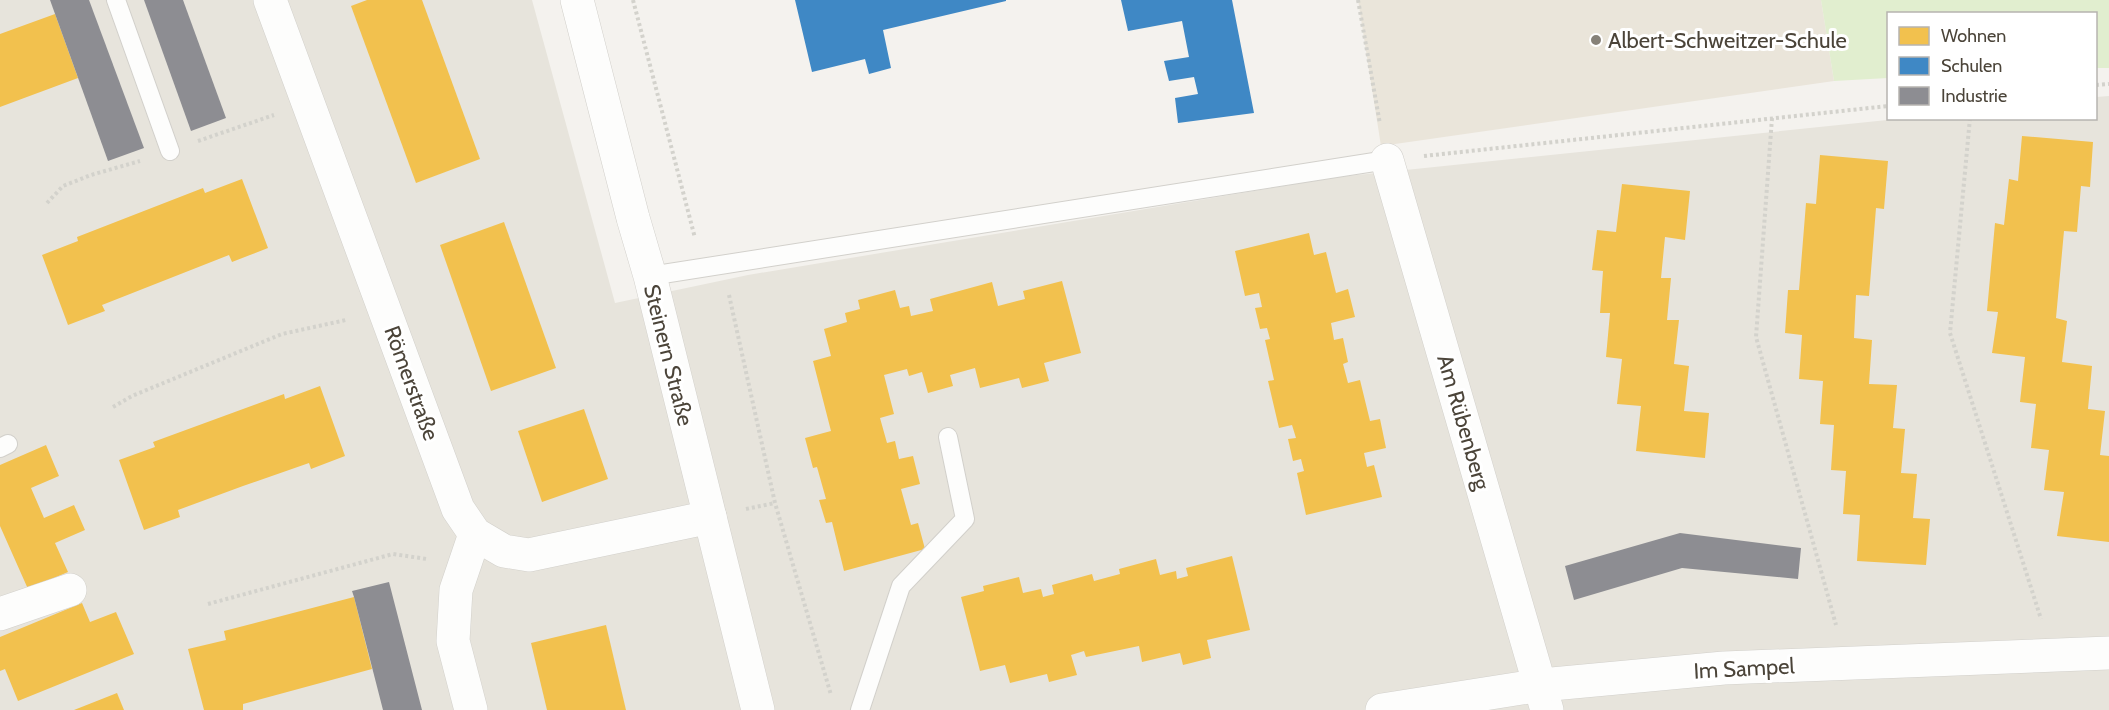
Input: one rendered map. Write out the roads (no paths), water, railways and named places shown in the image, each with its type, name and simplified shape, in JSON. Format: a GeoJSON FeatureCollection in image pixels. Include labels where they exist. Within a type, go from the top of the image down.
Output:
{"type":"FeatureCollection","features":[{"type":"Feature","properties":{"kind":"street","name":"Römerstraße"},"geometry":{"type":"LineString","coordinates":[[270,0],[458,509],[475,534],[504,551],[529,555],[710,517]]}},
{"type":"Feature","properties":{"kind":"street","name":"Steinern Straße"},"geometry":{"type":"LineString","coordinates":[[577,0],[633,219],[650,276],[758,710]]}},
{"type":"Feature","properties":{"kind":"street","name":"Am Rübenberg"},"geometry":{"type":"LineString","coordinates":[[1387,159],[1544,697]]}},
{"type":"Feature","properties":{"kind":"street"},"geometry":{"type":"LineString","coordinates":[[471,710],[453,641],[456,590],[475,534]]}},
{"type":"Feature","properties":{"kind":"street"},"geometry":{"type":"LineString","coordinates":[[0,614],[70,590]]}},
{"type":"Feature","properties":{"kind":"street","name":"Im Sampel"},"geometry":{"type":"LineString","coordinates":[[1382,710],[1544,697],[1724,668],[2109,652]]}},
{"type":"Feature","properties":{"kind":"lane"},"geometry":{"type":"LineString","coordinates":[[116,0],[170,151]]}},
{"type":"Feature","properties":{"kind":"lane"},"geometry":{"type":"LineString","coordinates":[[650,276],[1387,159]]}},
{"type":"Feature","properties":{"kind":"lane"},"geometry":{"type":"LineString","coordinates":[[860,710],[901,586],[965,519],[948,437]]}},
{"type":"Feature","properties":{"kind":"place","name":"Albert-Schweitzer-Schule"},"geometry":{"type":"Point","coordinates":[1596,40]}}]}
